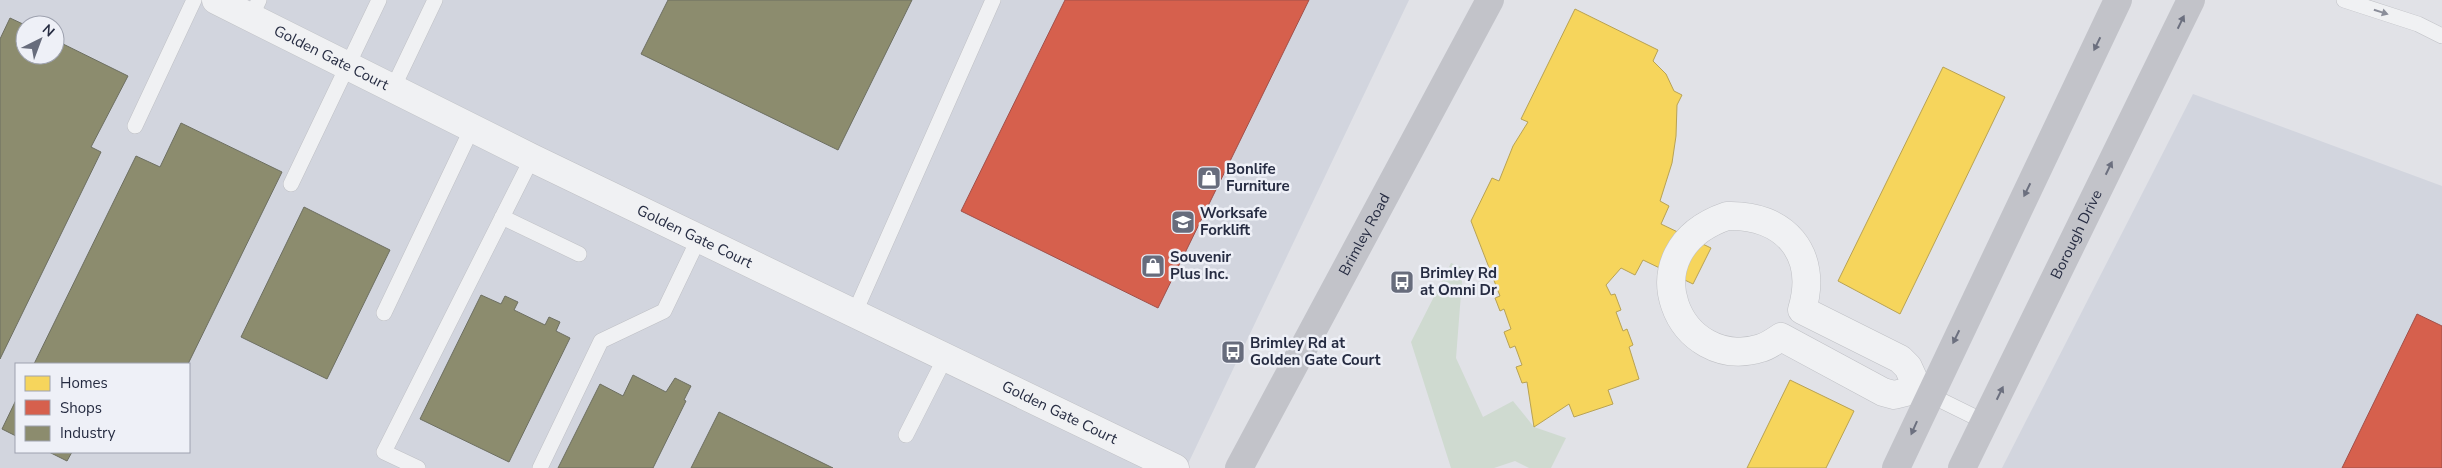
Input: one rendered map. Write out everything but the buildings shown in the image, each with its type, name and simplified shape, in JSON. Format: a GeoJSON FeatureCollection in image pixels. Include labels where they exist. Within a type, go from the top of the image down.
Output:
{"type":"FeatureCollection","features":[{"type":"Feature","properties":{"kind":"street","name":"Golden Gate Court"},"geometry":{"type":"LineString","coordinates":[[216,0],[255,9],[348,66],[532,158],[855,312],[1175,468]]}},
{"type":"Feature","properties":{"kind":"street","name":"Brimley Road"},"geometry":{"type":"LineString","coordinates":[[1239,468],[1490,0]]}},
{"type":"Feature","properties":{"kind":"street"},"geometry":{"type":"LineString","coordinates":[[1896,468],[1924,392],[2118,0]]}},
{"type":"Feature","properties":{"kind":"street","name":"Borough Drive"},"geometry":{"type":"LineString","coordinates":[[1962,468],[2191,0]]}},
{"type":"Feature","properties":{"kind":"street"},"geometry":{"type":"LineString","coordinates":[[1727,216],[1746,216],[1765,220],[1782,230],[1795,245],[1804,262],[1808,280],[1802,310],[1900,359],[1908,367],[1924,392],[1894,395],[1883,392],[1781,337],[1761,348],[1739,352],[1714,346],[1699,338],[1687,326],[1677,311],[1672,294],[1671,274],[1682,246],[1692,234],[1708,223],[1727,216]]}},
{"type":"Feature","properties":{"kind":"lane"},"geometry":{"type":"LineString","coordinates":[[135,126],[194,0]]}},
{"type":"Feature","properties":{"kind":"lane"},"geometry":{"type":"LineString","coordinates":[[291,184],[379,0]]}},
{"type":"Feature","properties":{"kind":"lane"},"geometry":{"type":"LineString","coordinates":[[393,88],[435,0]]}},
{"type":"Feature","properties":{"kind":"lane"},"geometry":{"type":"LineString","coordinates":[[855,312],[993,0]]}},
{"type":"Feature","properties":{"kind":"lane"},"geometry":{"type":"LineString","coordinates":[[2344,0],[2418,24],[2442,36]]}},
{"type":"Feature","properties":{"kind":"lane"},"geometry":{"type":"LineString","coordinates":[[2418,24],[2442,27]]}},
{"type":"Feature","properties":{"kind":"lane"},"geometry":{"type":"LineString","coordinates":[[384,313],[472,128]]}},
{"type":"Feature","properties":{"kind":"lane"},"geometry":{"type":"LineString","coordinates":[[418,468],[384,452],[532,158]]}},
{"type":"Feature","properties":{"kind":"lane"},"geometry":{"type":"LineString","coordinates":[[502,217],[579,254]]}},
{"type":"Feature","properties":{"kind":"lane"},"geometry":{"type":"LineString","coordinates":[[540,468],[601,341],[664,311],[699,238]]}},
{"type":"Feature","properties":{"kind":"lane"},"geometry":{"type":"LineString","coordinates":[[906,435],[946,356]]}},
{"type":"Feature","properties":{"kind":"lane"},"geometry":{"type":"LineString","coordinates":[[1924,392],[1985,422]]}},
{"type":"Feature","properties":{"kind":"shaded area"},"geometry":{"type":"Polygon","coordinates":[[[0,0],[1409,0],[1186,468],[0,468],[0,0]]]}},
{"type":"Feature","properties":{"kind":"shaded area"},"geometry":{"type":"Polygon","coordinates":[[[2193,94],[2442,186],[2442,468],[2002,468],[2193,94]]]}},
{"type":"Feature","properties":{"kind":"shaded area"},"geometry":{"type":"Polygon","coordinates":[[[1451,263],[1463,268],[1456,358],[1483,417],[1513,401],[1534,427],[1566,438],[1551,468],[1529,468],[1515,461],[1494,468],[1451,468],[1411,342],[1451,263]]]}},
{"type":"Feature","properties":{"kind":"place","name":"Bonlife Furniture"},"geometry":{"type":"Point","coordinates":[1209,178]}},
{"type":"Feature","properties":{"kind":"place","name":"Worksafe Forklift"},"geometry":{"type":"Point","coordinates":[1183,222]}},
{"type":"Feature","properties":{"kind":"place","name":"Souvenir Plus Inc."},"geometry":{"type":"Point","coordinates":[1153,266]}},
{"type":"Feature","properties":{"kind":"place","name":"Brimley Rd at Omni Dr"},"geometry":{"type":"Point","coordinates":[1402,282]}},
{"type":"Feature","properties":{"kind":"place","name":"Brimley Rd at Golden Gate Court"},"geometry":{"type":"Point","coordinates":[1233,352]}}]}
